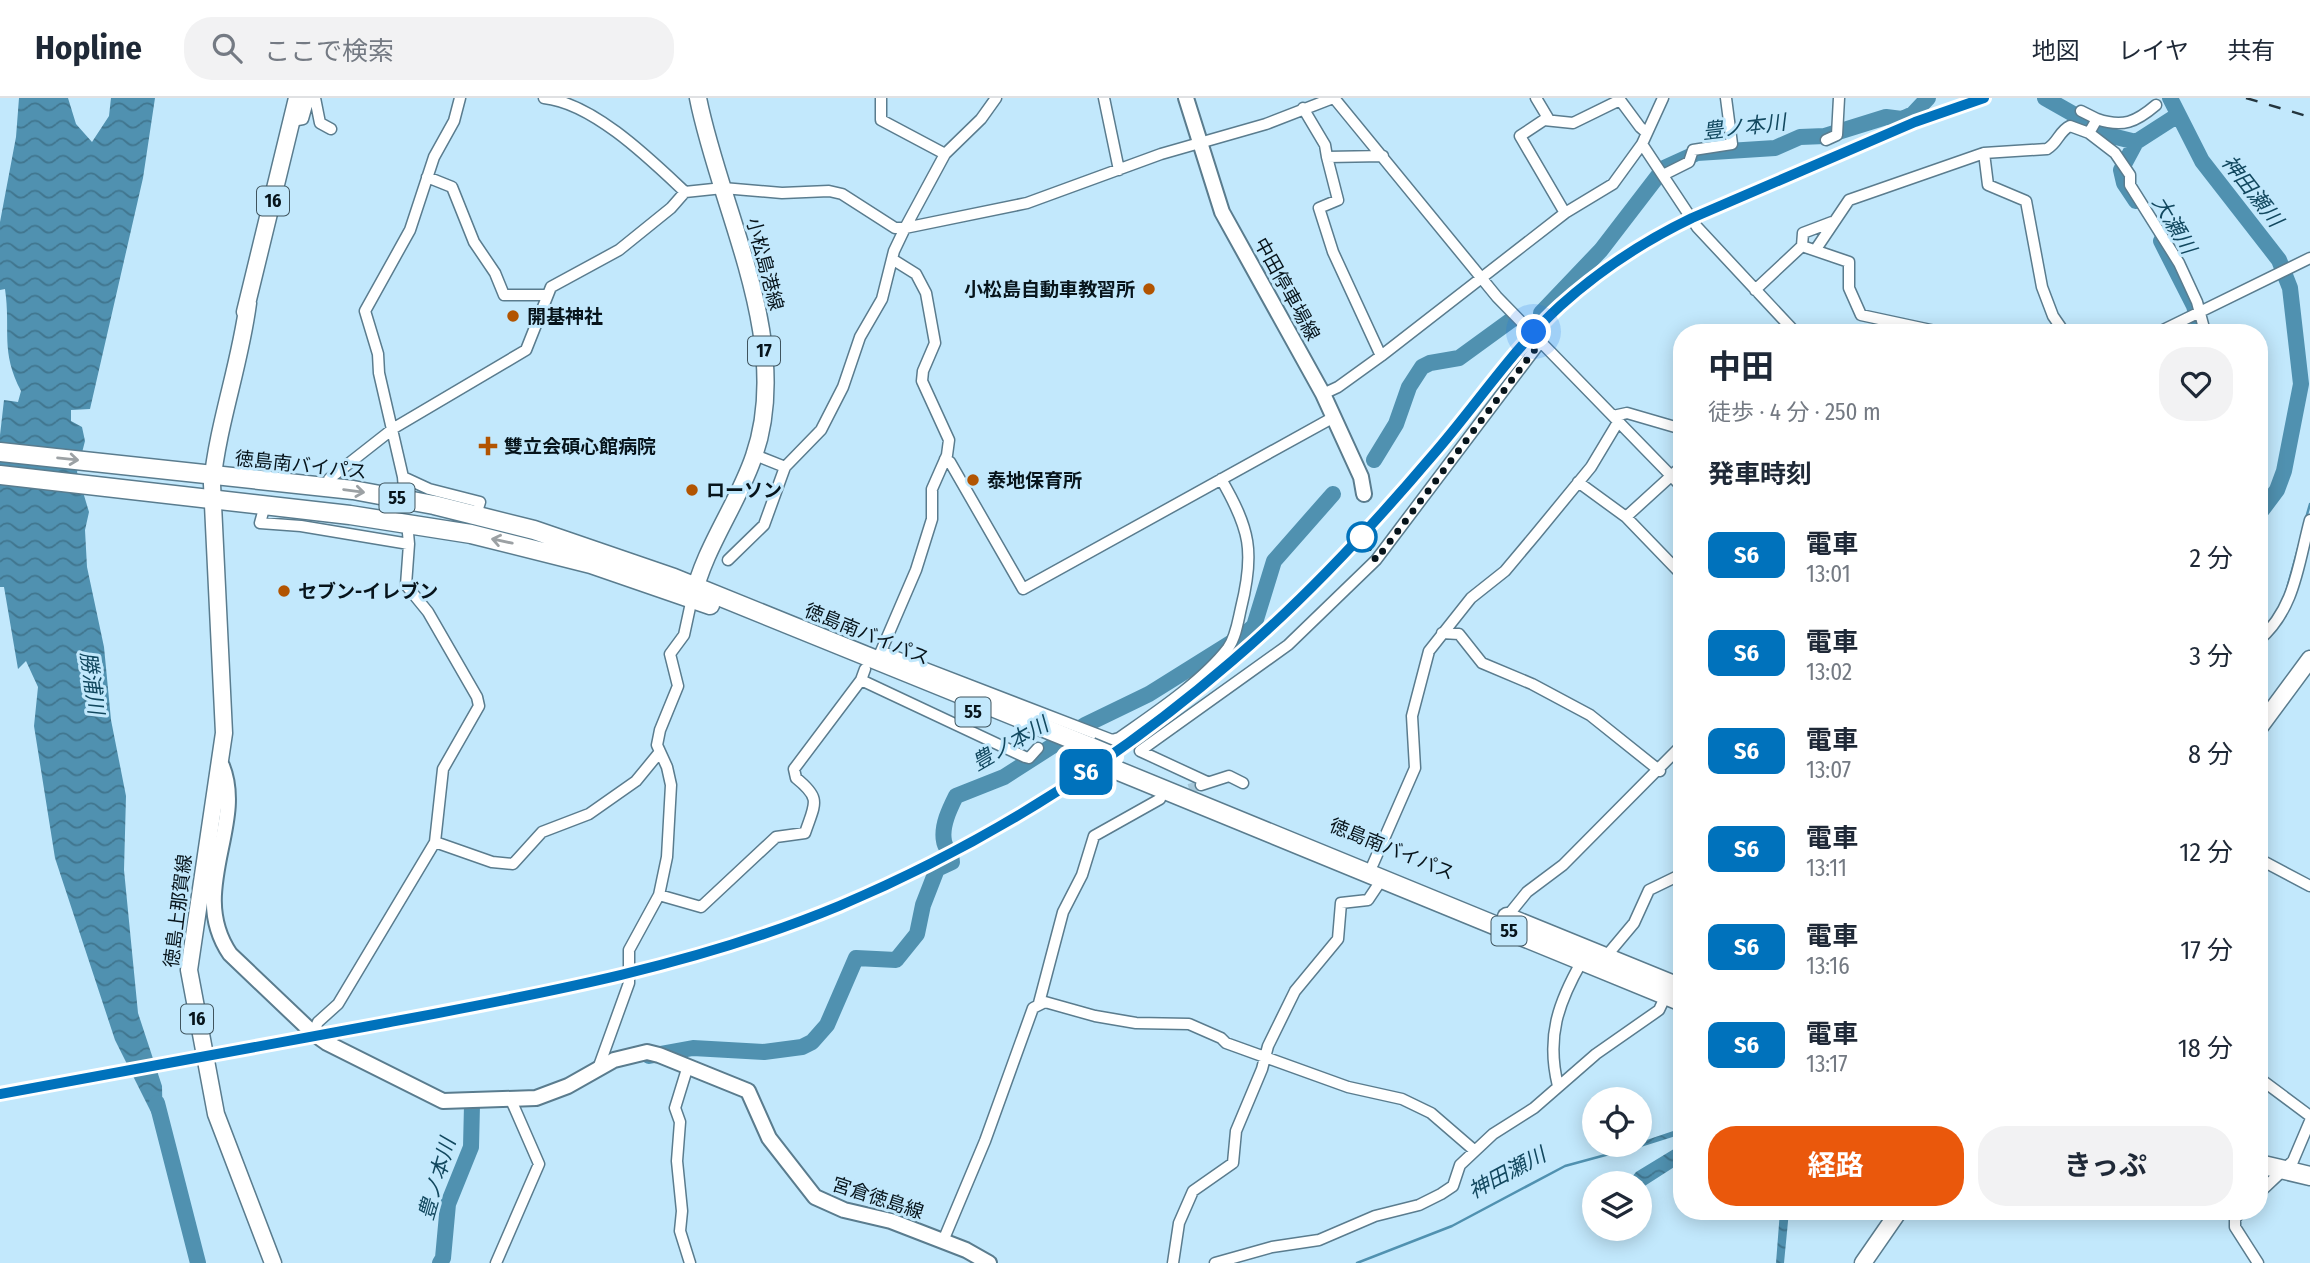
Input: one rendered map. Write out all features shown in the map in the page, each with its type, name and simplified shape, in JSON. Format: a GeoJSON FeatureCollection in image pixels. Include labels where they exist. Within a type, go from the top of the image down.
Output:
{"type":"FeatureCollection","features":[{"type":"Feature","properties":{"kind":"highway","name":"徳島南バイパス"},"geometry":{"type":"LineString","coordinates":[[0,452],[206,486],[265,505],[382,519],[573,550]]}},
{"type":"Feature","properties":{"kind":"highway","name":"徳島南バイパス"},"geometry":{"type":"LineString","coordinates":[[0,475],[206,486],[352,490],[476,515],[694,593],[1673,990]]}},
{"type":"Feature","properties":{"kind":"highway"},"geometry":{"type":"LineString","coordinates":[[206,486],[299,495],[382,519]]}},
{"type":"Feature","properties":{"kind":"highway","name":"徳島南バイパス"},"geometry":{"type":"LineString","coordinates":[[1504,922],[1582,961],[1602,962]]}},
{"type":"Feature","properties":{"kind":"highway"},"geometry":{"type":"LineString","coordinates":[[2268,1156],[2296,1166],[2310,1177]]}},
{"type":"Feature","properties":{"kind":"highway"},"geometry":{"type":"LineString","coordinates":[[2268,1164],[2296,1166]]}},
{"type":"Feature","properties":{"kind":"main road","name":"徳島上那賀線"},"geometry":{"type":"LineString","coordinates":[[273,1263],[216,1114],[189,970],[222,766],[224,702],[206,486],[214,423],[248,303],[297,98]]}},
{"type":"Feature","properties":{"kind":"main road","name":"小松島港線"},"geometry":{"type":"LineString","coordinates":[[694,593],[755,455],[764,389],[764,346],[759,318],[698,98]]}},
{"type":"Feature","properties":{"kind":"main road","name":"中田停車場線"},"geometry":{"type":"LineString","coordinates":[[1186,98],[1222,212],[1323,394],[1361,478],[1364,494]]}},
{"type":"Feature","properties":{"kind":"main road"},"geometry":{"type":"LineString","coordinates":[[2268,712],[2310,659]]}},
{"type":"Feature","properties":{"kind":"main road","name":"宮倉徳島線"},"geometry":{"type":"LineString","coordinates":[[222,766],[229,783],[214,886],[220,938],[230,954],[313,1033],[443,1101],[511,1100],[548,1095],[599,1066],[647,1052],[748,1091],[769,1138],[815,1196],[844,1210],[891,1221],[943,1241],[989,1263]]}},
{"type":"Feature","properties":{"kind":"main road"},"geometry":{"type":"LineString","coordinates":[[1863,1263],[1893,1220]]}},
{"type":"Feature","properties":{"kind":"street"},"geometry":{"type":"LineString","coordinates":[[292,121],[303,119],[309,98]]}},
{"type":"Feature","properties":{"kind":"street"},"geometry":{"type":"LineString","coordinates":[[315,98],[320,123],[331,129]]}},
{"type":"Feature","properties":{"kind":"street"},"geometry":{"type":"LineString","coordinates":[[404,489],[394,428],[365,312],[410,230],[427,177],[454,121],[460,98]]}},
{"type":"Feature","properties":{"kind":"street"},"geometry":{"type":"LineString","coordinates":[[544,98],[568,102],[590,116],[638,151],[685,192]]}},
{"type":"Feature","properties":{"kind":"street"},"geometry":{"type":"LineString","coordinates":[[881,98],[881,120],[945,154]]}},
{"type":"Feature","properties":{"kind":"street"},"geometry":{"type":"LineString","coordinates":[[728,561],[764,525],[785,467],[816,437],[830,414],[860,337],[882,299],[892,259],[905,228],[945,154],[981,119],[996,98]]}},
{"type":"Feature","properties":{"kind":"street"},"geometry":{"type":"LineString","coordinates":[[1104,98],[1119,170]]}},
{"type":"Feature","properties":{"kind":"street"},"geometry":{"type":"LineString","coordinates":[[329,479],[394,428],[526,350],[546,295],[558,281],[587,270],[619,250],[671,208],[685,192],[723,188],[842,194],[895,228],[905,228],[1027,203],[1199,142],[1266,124],[1334,98],[1482,279],[1671,475],[1626,517]]}},
{"type":"Feature","properties":{"kind":"street"},"geometry":{"type":"LineString","coordinates":[[1536,98],[1548,118]]}},
{"type":"Feature","properties":{"kind":"street"},"geometry":{"type":"LineString","coordinates":[[1323,394],[1338,387],[1381,356],[1565,213],[1613,184],[1642,144],[1663,98]]}},
{"type":"Feature","properties":{"kind":"street"},"geometry":{"type":"LineString","coordinates":[[1661,172],[1691,157],[1693,150],[1732,144],[1726,98]]}},
{"type":"Feature","properties":{"kind":"street"},"geometry":{"type":"LineString","coordinates":[[1826,140],[1836,133],[1839,98]]}},
{"type":"Feature","properties":{"kind":"street"},"geometry":{"type":"LineString","coordinates":[[1565,213],[1520,136],[1548,118],[1573,122],[1620,100],[1640,128],[1647,133]]}},
{"type":"Feature","properties":{"kind":"street"},"geometry":{"type":"LineString","coordinates":[[1816,249],[1832,222],[1849,201],[1984,153],[2047,149],[2054,145],[2062,129],[2070,126],[2135,122],[2156,105]]}},
{"type":"Feature","properties":{"kind":"street"},"geometry":{"type":"LineString","coordinates":[[1303,108],[1325,145],[1338,200],[1319,208],[1338,262],[1381,356]]}},
{"type":"Feature","properties":{"kind":"street"},"geometry":{"type":"LineString","coordinates":[[2081,111],[2130,174],[2130,186],[2179,263],[2201,324]]}},
{"type":"Feature","properties":{"kind":"street"},"geometry":{"type":"LineString","coordinates":[[1642,144],[1697,227],[1787,324]]}},
{"type":"Feature","properties":{"kind":"street"},"geometry":{"type":"LineString","coordinates":[[1984,153],[1988,185],[2026,201],[2031,213],[2042,287],[2058,324]]}},
{"type":"Feature","properties":{"kind":"street"},"geometry":{"type":"LineString","coordinates":[[1327,157],[1382,156]]}},
{"type":"Feature","properties":{"kind":"street"},"geometry":{"type":"LineString","coordinates":[[427,177],[452,187],[474,242],[495,273],[504,295],[546,295]]}},
{"type":"Feature","properties":{"kind":"street"},"geometry":{"type":"LineString","coordinates":[[1755,290],[1802,246],[1804,233],[1832,222]]}},
{"type":"Feature","properties":{"kind":"street"},"geometry":{"type":"LineString","coordinates":[[1802,246],[1849,262],[1849,288],[1861,315],[1901,324]]}},
{"type":"Feature","properties":{"kind":"street"},"geometry":{"type":"LineString","coordinates":[[2175,324],[2310,258]]}},
{"type":"Feature","properties":{"kind":"street"},"geometry":{"type":"LineString","coordinates":[[659,895],[702,906],[776,837],[805,832],[816,801],[813,792],[796,778],[794,769],[871,665],[916,570],[932,519],[932,489],[950,440],[922,381],[923,371],[935,343],[926,293],[916,274],[892,259]]}},
{"type":"Feature","properties":{"kind":"street"},"geometry":{"type":"LineString","coordinates":[[1239,781],[1229,776],[1204,784],[1140,751],[1288,645],[1376,560],[1542,340]]}},
{"type":"Feature","properties":{"kind":"street"},"geometry":{"type":"LineString","coordinates":[[1173,1263],[1179,1223],[1193,1191],[1233,1163],[1236,1131],[1266,1059],[1268,1046],[1294,991],[1338,939],[1341,903],[1368,900],[1415,768],[1412,716],[1429,651],[1478,592],[1505,570],[1591,467],[1616,419],[1627,413],[1673,426]]}},
{"type":"Feature","properties":{"kind":"street"},"geometry":{"type":"LineString","coordinates":[[945,459],[950,462],[1023,589],[1334,417]]}},
{"type":"Feature","properties":{"kind":"street"},"geometry":{"type":"LineString","coordinates":[[755,455],[785,467]]}},
{"type":"Feature","properties":{"kind":"street"},"geometry":{"type":"LineString","coordinates":[[403,477],[429,489],[480,502],[476,515]]}},
{"type":"Feature","properties":{"kind":"street"},"geometry":{"type":"LineString","coordinates":[[871,665],[1112,740],[1119,738],[1186,687],[1229,647],[1251,565],[1242,520],[1221,480]]}},
{"type":"Feature","properties":{"kind":"street"},"geometry":{"type":"LineString","coordinates":[[1577,482],[1626,517],[1673,566]]}},
{"type":"Feature","properties":{"kind":"street"},"geometry":{"type":"LineString","coordinates":[[265,505],[260,523],[408,538],[406,585],[428,612],[477,697],[479,706],[443,769],[435,842],[338,1004],[318,1022],[313,1033]]}},
{"type":"Feature","properties":{"kind":"street"},"geometry":{"type":"LineString","coordinates":[[2268,632],[2286,609],[2310,520]]}},
{"type":"Feature","properties":{"kind":"street"},"geometry":{"type":"LineString","coordinates":[[599,1066],[629,983],[629,950],[659,895],[667,857],[671,785],[667,767],[659,753],[660,730],[678,687],[670,654],[684,635],[694,593]]}},
{"type":"Feature","properties":{"kind":"street"},"geometry":{"type":"LineString","coordinates":[[1442,633],[1459,634],[1482,663],[1532,684],[1590,715],[1660,771]]}},
{"type":"Feature","properties":{"kind":"street"},"geometry":{"type":"LineString","coordinates":[[871,665],[1024,757],[1029,758],[1038,748]]}},
{"type":"Feature","properties":{"kind":"street"},"geometry":{"type":"LineString","coordinates":[[435,842],[492,862],[513,864],[542,832],[589,814],[636,781],[659,753]]}},
{"type":"Feature","properties":{"kind":"street"},"geometry":{"type":"LineString","coordinates":[[1504,922],[1527,892],[1552,876],[1673,756]]}},
{"type":"Feature","properties":{"kind":"street"},"geometry":{"type":"LineString","coordinates":[[943,1241],[985,1141],[1033,1008],[1040,1003],[1063,912],[1082,875],[1094,836],[1160,799]]}},
{"type":"Feature","properties":{"kind":"street"},"geometry":{"type":"LineString","coordinates":[[2268,864],[2310,887]]}},
{"type":"Feature","properties":{"kind":"street"},"geometry":{"type":"LineString","coordinates":[[1602,962],[1634,923],[1649,890],[1673,878]]}},
{"type":"Feature","properties":{"kind":"street"},"geometry":{"type":"LineString","coordinates":[[1558,1086],[1553,1054],[1557,1010],[1582,961]]}},
{"type":"Feature","properties":{"kind":"street"},"geometry":{"type":"LineString","coordinates":[[1215,1263],[1272,1247],[1319,1240],[1375,1216],[1419,1205],[1453,1186],[1460,1165],[1493,1134],[1535,1108],[1558,1086],[1673,997]]}},
{"type":"Feature","properties":{"kind":"street"},"geometry":{"type":"LineString","coordinates":[[1040,1003],[1136,1023],[1189,1024],[1266,1059],[1348,1087],[1402,1099],[1450,1127],[1475,1151]]}},
{"type":"Feature","properties":{"kind":"street"},"geometry":{"type":"LineString","coordinates":[[687,1069],[675,1108],[680,1122],[677,1161],[682,1211],[680,1231],[690,1263]]}},
{"type":"Feature","properties":{"kind":"street"},"geometry":{"type":"LineString","coordinates":[[2268,1085],[2310,1119],[2296,1166],[2268,1186]]}},
{"type":"Feature","properties":{"kind":"street"},"geometry":{"type":"LineString","coordinates":[[496,1263],[539,1164],[511,1100]]}},
{"type":"Feature","properties":{"kind":"street"},"geometry":{"type":"LineString","coordinates":[[2235,1220],[2235,1227],[2258,1263]]}},
{"type":"Feature","properties":{"kind":"water"},"geometry":{"type":"Polygon","coordinates":[[[19,98],[68,98],[76,124],[92,142],[109,116],[111,98],[155,98],[143,178],[90,409],[71,410],[71,421],[82,427],[85,441],[77,472],[89,512],[85,530],[87,567],[104,647],[111,720],[126,796],[124,870],[138,1013],[162,1086],[163,1136],[115,1040],[55,858],[34,726],[38,687],[26,661],[18,669],[4,587],[0,587],[0,435],[4,400],[18,402],[21,391],[10,364],[5,289],[0,290],[0,222],[16,137],[19,98]]]}},
{"type":"Feature","properties":{"kind":"water"},"geometry":{"type":"Polygon","coordinates":[[[1673,1131],[1673,1137],[1652,1144],[1652,1138],[1673,1131]]]}},
{"type":"Feature","properties":{"kind":"water"},"geometry":{"type":"Polygon","coordinates":[[[1673,1149],[1673,1168],[1652,1181],[1652,1171],[1638,1171],[1673,1149]]]}},
{"type":"Feature","properties":{"kind":"water"},"geometry":{"type":"Polygon","coordinates":[[[1779,1220],[1788,1220],[1784,1263],[1776,1263],[1779,1220]]]}},
{"type":"Feature","properties":{"kind":"waterway","name":"豊ノ本川"},"geometry":{"type":"LineString","coordinates":[[1541,313],[1601,250],[1664,168],[1697,153],[1775,148],[1800,137],[1825,136],[1886,117],[1902,119],[1913,114],[1928,98]]}},
{"type":"Feature","properties":{"kind":"waterway","name":"豊ノ本川"},"geometry":{"type":"LineString","coordinates":[[2045,98],[2112,136],[2136,142],[2178,115]]}},
{"type":"Feature","properties":{"kind":"waterway","name":"神田瀬川"},"geometry":{"type":"LineString","coordinates":[[2170,98],[2202,161],[2279,260],[2290,288],[2301,384],[2284,471],[2277,490],[2268,502]]}},
{"type":"Feature","properties":{"kind":"waterway","name":"大瀬川"},"geometry":{"type":"LineString","coordinates":[[2136,142],[2121,170],[2124,183],[2136,201]]}},
{"type":"Feature","properties":{"kind":"waterway","name":"大瀬川"},"geometry":{"type":"LineString","coordinates":[[2161,241],[2194,306],[2199,324]]}},
{"type":"Feature","properties":{"kind":"waterway","name":"豊ノ本川"},"geometry":{"type":"LineString","coordinates":[[1374,460],[1396,424],[1409,387],[1422,367],[1459,358],[1514,318]]}},
{"type":"Feature","properties":{"kind":"waterway","name":"豊ノ本川"},"geometry":{"type":"LineString","coordinates":[[649,1056],[693,1048],[764,1052],[802,1047],[812,1042],[827,1025],[856,958],[896,960],[917,934],[923,905],[937,869],[952,862],[943,835],[956,796],[1004,777],[1085,725],[1149,694],[1245,634],[1254,626],[1274,561],[1333,494]]}},
{"type":"Feature","properties":{"kind":"waterway"},"geometry":{"type":"LineString","coordinates":[[2306,518],[2310,504]]}},
{"type":"Feature","properties":{"kind":"waterway"},"geometry":{"type":"LineString","coordinates":[[2286,592],[2301,538]]}},
{"type":"Feature","properties":{"kind":"waterway","name":"勝浦川"},"geometry":{"type":"LineString","coordinates":[[157,1103],[198,1263]]}},
{"type":"Feature","properties":{"kind":"waterway","name":"豊ノ本川"},"geometry":{"type":"LineString","coordinates":[[440,1263],[443,1258],[448,1204],[471,1147],[472,1105]]}},
{"type":"Feature","properties":{"kind":"waterway","name":"神田瀬川"},"geometry":{"type":"LineString","coordinates":[[1357,1263],[1452,1226],[1565,1166],[1598,1157]]}},
{"type":"Feature","properties":{"kind":"tunnel"},"geometry":{"type":"LineString","coordinates":[[1175,794],[1201,785]]}},
{"type":"Feature","properties":{"kind":"railway"},"geometry":{"type":"LineString","coordinates":[[0,1094],[455,1010],[622,975],[786,926],[839,906],[944,857],[995,829],[1094,767],[1187,698],[1260,637],[1390,505],[1533,334],[1568,299],[1606,268],[1691,218],[1915,122],[1984,98]]}},
{"type":"Feature","properties":{"kind":"railway"},"geometry":{"type":"LineString","coordinates":[[2246,98],[2310,117]]}},
{"type":"Feature","properties":{"kind":"train","name":"S6"},"geometry":{"type":"LineString","coordinates":[[0,1094],[528,996],[621,976],[745,940],[839,905],[919,868],[991,831],[1080,777],[1132,741],[1231,663],[1292,609],[1362,537],[1458,427],[1534,332],[1602,270],[1657,235],[1692,218],[1915,122],[1984,98]]}},
{"type":"Feature","properties":{"kind":"place","name":"小松島自動車教習所"},"geometry":{"type":"Point","coordinates":[1149,289]}},
{"type":"Feature","properties":{"kind":"place","name":"開基神社"},"geometry":{"type":"Point","coordinates":[513,316]}},
{"type":"Feature","properties":{"kind":"place","name":"雙立会碩心館病院"},"geometry":{"type":"Point","coordinates":[488,446]}},
{"type":"Feature","properties":{"kind":"place","name":"泰地保育所"},"geometry":{"type":"Point","coordinates":[973,480]}},
{"type":"Feature","properties":{"kind":"place","name":"ローソン"},"geometry":{"type":"Point","coordinates":[692,490]}},
{"type":"Feature","properties":{"kind":"place","name":"セブン-イレブン"},"geometry":{"type":"Point","coordinates":[284,591]}},
{"type":"Feature","properties":{"kind":"route"},"geometry":{"type":"LineString","coordinates":[[1362,537],[1376,560],[1542,340],[1534,332]]}}]}
